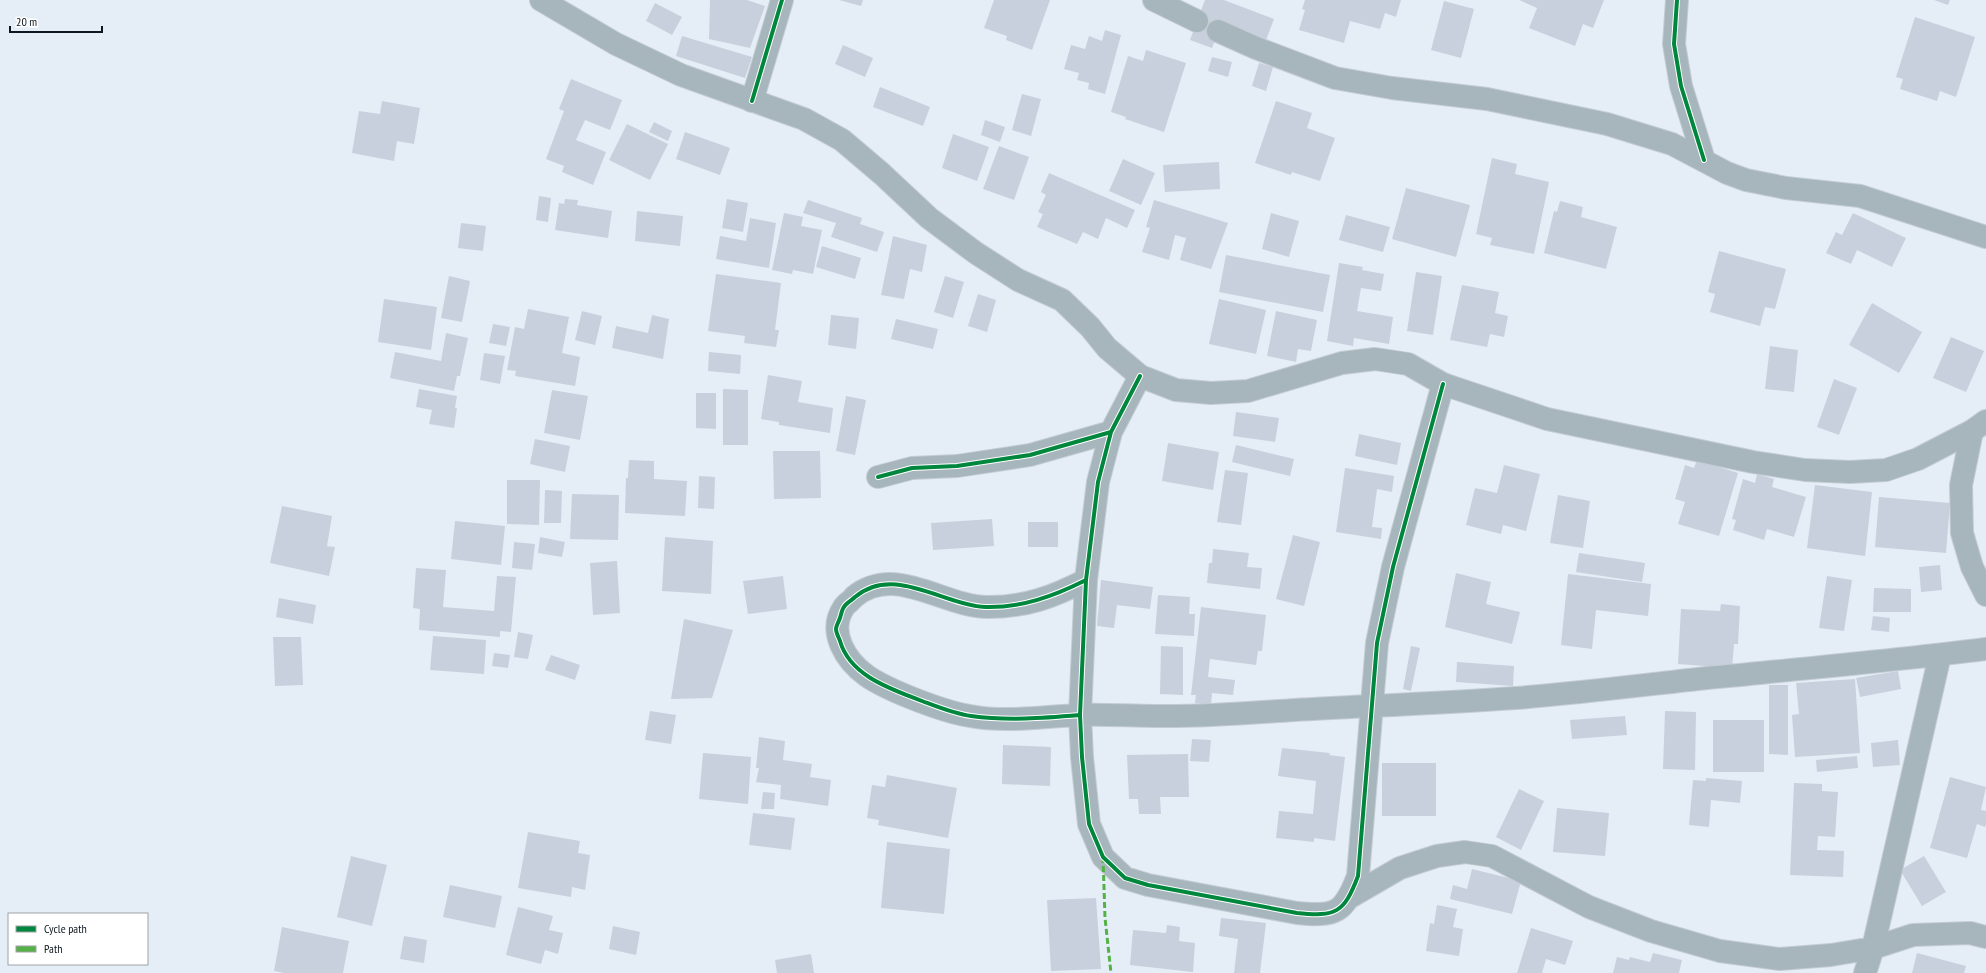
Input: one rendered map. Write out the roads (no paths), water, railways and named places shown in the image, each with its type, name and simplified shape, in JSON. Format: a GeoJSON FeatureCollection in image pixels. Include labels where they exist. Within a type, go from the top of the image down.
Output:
{"type":"FeatureCollection","features":[{"type":"Feature","properties":{"kind":"street"},"geometry":{"type":"LineString","coordinates":[[752,101],[782,0]]}},
{"type":"Feature","properties":{"kind":"street"},"geometry":{"type":"LineString","coordinates":[[1154,0],[1197,21]]}},
{"type":"Feature","properties":{"kind":"street"},"geometry":{"type":"LineString","coordinates":[[1677,0],[1674,44],[1681,86],[1704,160]]}},
{"type":"Feature","properties":{"kind":"street"},"geometry":{"type":"LineString","coordinates":[[545,1],[616,44],[681,75],[804,119],[842,140],[882,174],[929,218],[976,253],[1018,280],[1062,300],[1090,327],[1107,348],[1140,376],[1176,390],[1211,393],[1248,391],[1342,362],[1375,359],[1408,364],[1443,384],[1547,419],[1753,462],[1805,470],[1850,472],[1886,470],[1918,459],[1979,426]]}},
{"type":"Feature","properties":{"kind":"street"},"geometry":{"type":"LineString","coordinates":[[1218,31],[1256,48],[1335,78],[1392,88],[1487,99],[1607,124],[1672,144],[1727,173],[1746,180],[1786,188],[1860,196],[1985,235]]}},
{"type":"Feature","properties":{"kind":"street"},"geometry":{"type":"LineString","coordinates":[[1140,376],[1111,432],[1098,482],[1086,580],[1080,715],[1082,757],[1089,824],[1103,858],[1125,878],[1148,885],[1297,913],[1319,915],[1337,912],[1350,897],[1400,868],[1437,856],[1465,852],[1492,856],[1589,907],[1651,931],[1720,951],[1780,959],[1831,955],[1873,948],[1913,935],[1970,933],[1986,937]]}},
{"type":"Feature","properties":{"kind":"street"},"geometry":{"type":"LineString","coordinates":[[1350,897],[1358,876],[1377,643],[1392,575],[1443,384]]}},
{"type":"Feature","properties":{"kind":"street"},"geometry":{"type":"LineString","coordinates":[[1979,426],[1961,485],[1962,534],[1972,567],[1986,595]]}},
{"type":"Feature","properties":{"kind":"street"},"geometry":{"type":"LineString","coordinates":[[878,477],[912,468],[957,466],[1030,455],[1111,432]]}},
{"type":"Feature","properties":{"kind":"street"},"geometry":{"type":"LineString","coordinates":[[1086,580],[1057,595],[1026,604],[985,607],[957,603],[904,584],[883,584],[861,592],[844,607],[836,629],[841,646],[850,661],[866,676],[892,690],[934,706],[969,716],[1001,719],[1034,719],[1080,715],[1212,715],[1518,698],[1986,649]]}},
{"type":"Feature","properties":{"kind":"street"},"geometry":{"type":"LineString","coordinates":[[1865,973],[1873,948],[1940,655]]}}]}
